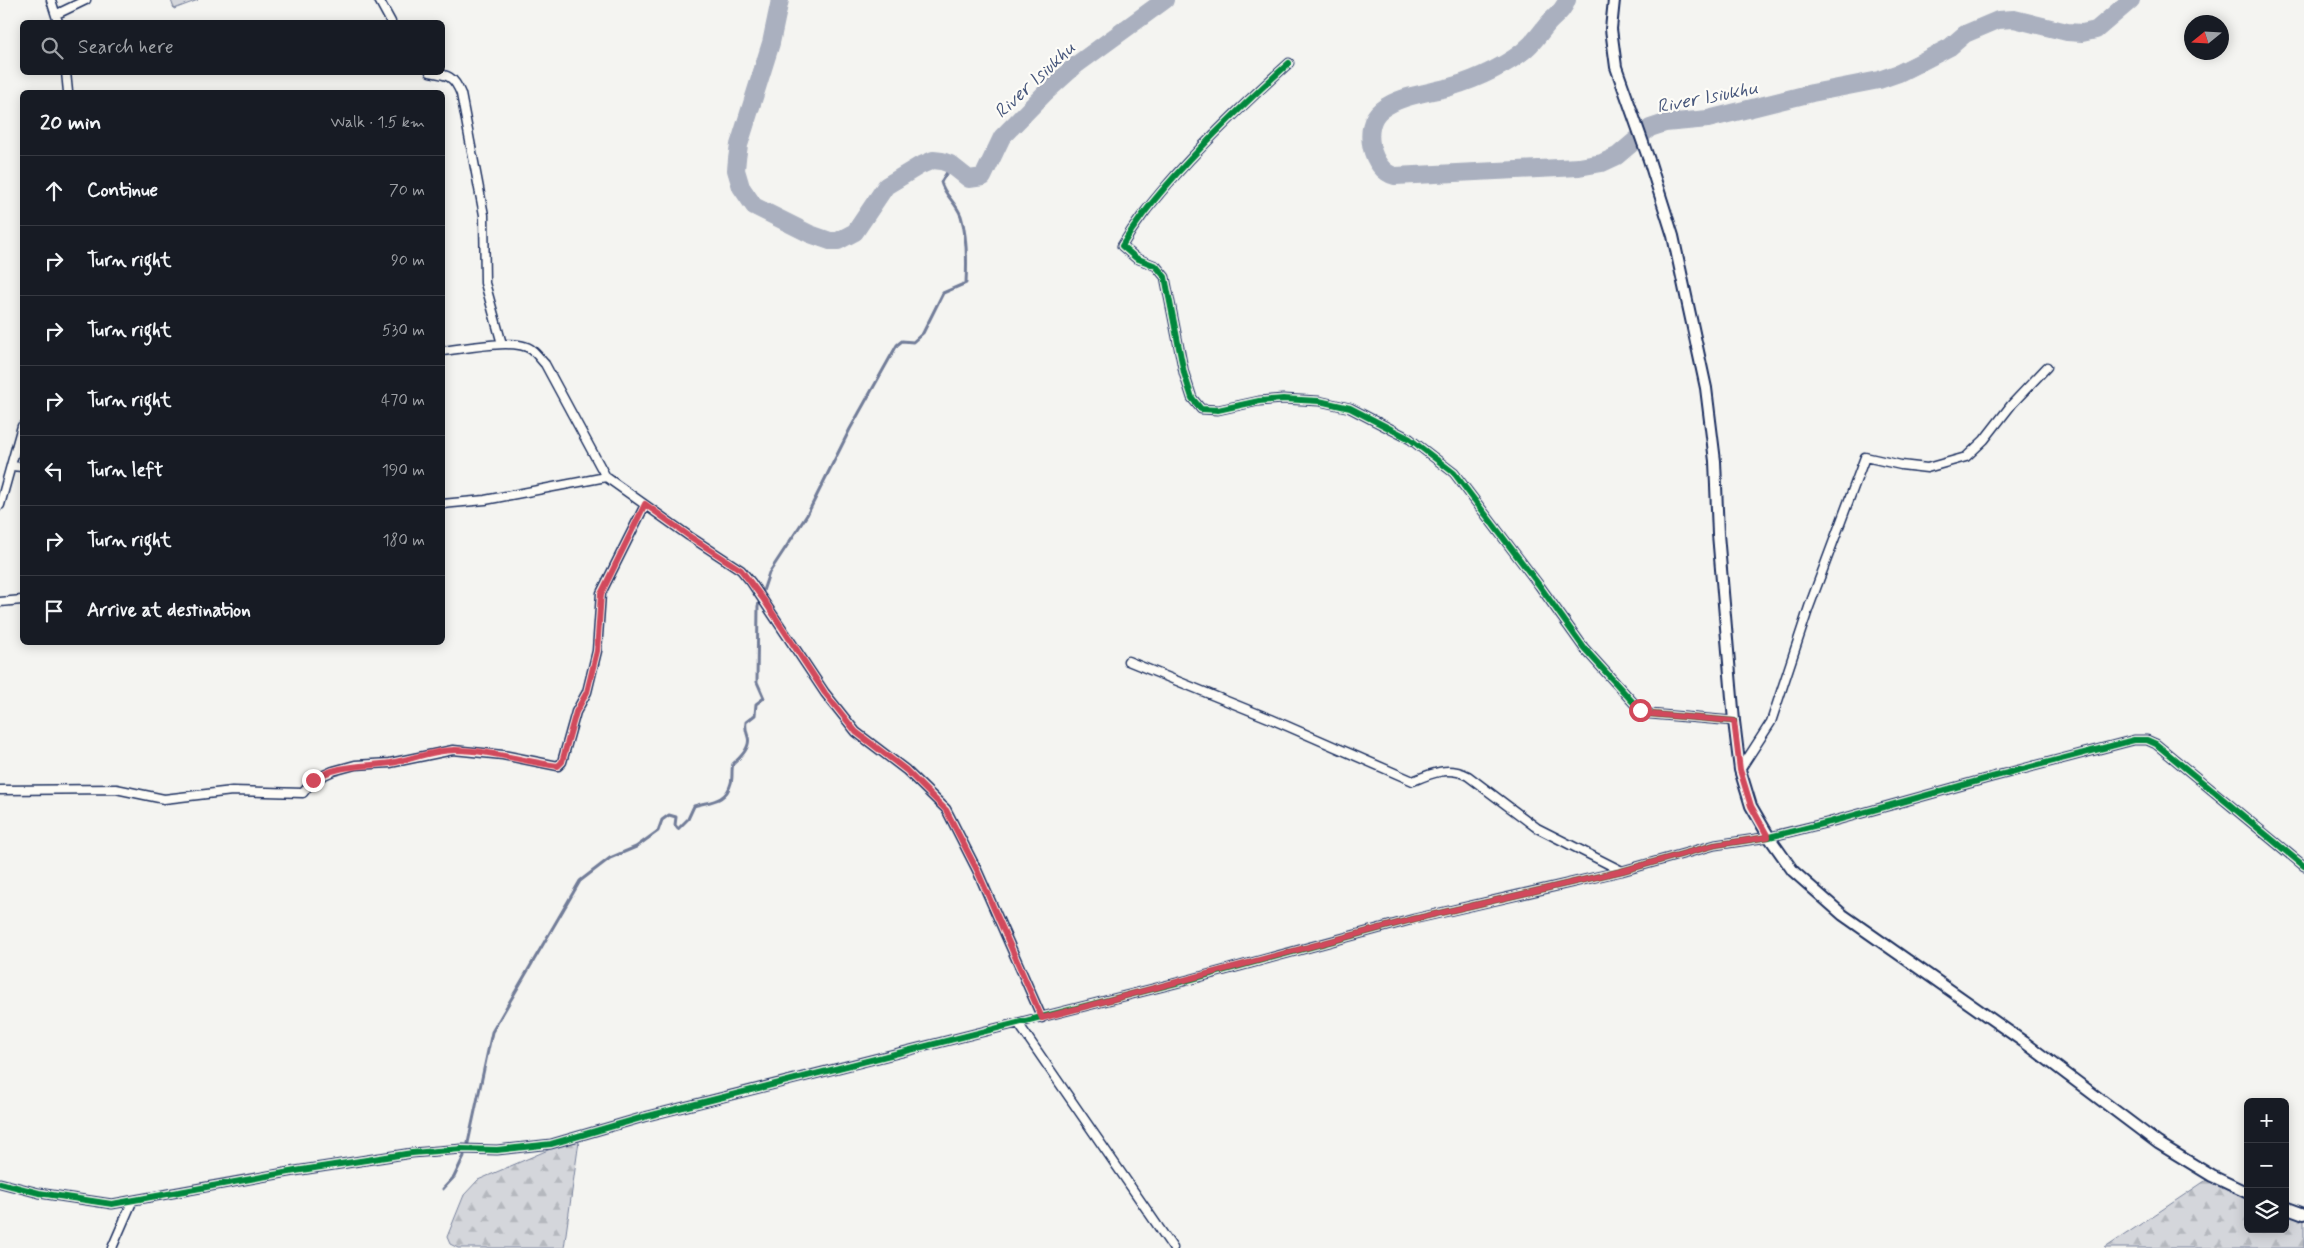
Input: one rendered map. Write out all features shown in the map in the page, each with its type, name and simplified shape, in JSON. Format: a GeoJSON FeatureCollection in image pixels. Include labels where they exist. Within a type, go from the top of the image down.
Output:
{"type":"FeatureCollection","features":[{"type":"Feature","properties":{"kind":"main road"},"geometry":{"type":"LineString","coordinates":[[1614,0],[1610,29],[1616,67],[1650,160],[1673,236],[1706,388],[1715,461],[1718,534],[1734,721],[1740,770],[1751,806],[1768,837],[1794,871],[1843,915],[2024,1042],[2158,1143],[2212,1176],[2244,1191]]}},
{"type":"Feature","properties":{"kind":"main road"},"geometry":{"type":"LineString","coordinates":[[2289,1208],[2304,1214]]}},
{"type":"Feature","properties":{"kind":"street"},"geometry":{"type":"LineString","coordinates":[[51,0],[58,18],[86,0]]}},
{"type":"Feature","properties":{"kind":"street"},"geometry":{"type":"LineString","coordinates":[[379,0],[390,20]]}},
{"type":"Feature","properties":{"kind":"street"},"geometry":{"type":"LineString","coordinates":[[1289,63],[1235,112],[1186,163],[1134,224],[1122,246],[1136,258],[1156,266],[1165,277],[1184,373],[1192,398],[1201,409],[1207,410],[1218,410],[1259,401],[1319,401],[1350,408],[1410,439],[1454,473],[1584,648],[1640,710],[1650,714],[1734,721]]}},
{"type":"Feature","properties":{"kind":"street"},"geometry":{"type":"LineString","coordinates":[[66,75],[68,90]]}},
{"type":"Feature","properties":{"kind":"street"},"geometry":{"type":"LineString","coordinates":[[445,75],[456,80],[461,94],[484,215],[485,283],[502,344]]}},
{"type":"Feature","properties":{"kind":"street"},"geometry":{"type":"LineString","coordinates":[[445,351],[502,344],[520,345],[531,349],[545,364],[606,477],[689,536],[741,570],[764,600],[825,693],[856,732],[906,770],[946,810],[977,870],[1042,1018]]}},
{"type":"Feature","properties":{"kind":"street"},"geometry":{"type":"LineString","coordinates":[[1740,770],[1771,722],[1809,607],[1865,457],[1902,466],[1927,468],[1966,458],[1984,440],[2012,404],[2047,367]]}},
{"type":"Feature","properties":{"kind":"street"},"geometry":{"type":"LineString","coordinates":[[0,505],[20,434]]}},
{"type":"Feature","properties":{"kind":"street"},"geometry":{"type":"LineString","coordinates":[[12,466],[20,467]]}},
{"type":"Feature","properties":{"kind":"street"},"geometry":{"type":"LineString","coordinates":[[445,504],[485,500],[606,477]]}},
{"type":"Feature","properties":{"kind":"street"},"geometry":{"type":"LineString","coordinates":[[0,790],[116,789],[164,799],[232,791],[304,793],[313,780],[333,770],[355,765],[390,763],[453,750],[503,755],[558,766],[562,762],[576,712],[587,692],[590,680],[597,651],[601,594],[645,504]]}},
{"type":"Feature","properties":{"kind":"street"},"geometry":{"type":"LineString","coordinates":[[0,602],[20,600]]}},
{"type":"Feature","properties":{"kind":"street"},"geometry":{"type":"LineString","coordinates":[[1128,661],[1271,719],[1413,781],[1425,776],[1455,770],[1468,776],[1537,828],[1622,871]]}},
{"type":"Feature","properties":{"kind":"street"},"geometry":{"type":"LineString","coordinates":[[0,1183],[38,1194],[112,1204],[132,1202],[294,1171],[412,1153],[462,1149],[497,1150],[551,1144],[644,1117],[1042,1018],[1414,919],[1622,871],[1715,845],[1768,837],[1830,822],[1992,777],[2142,739],[2156,744],[2304,866]]}},
{"type":"Feature","properties":{"kind":"street"},"geometry":{"type":"LineString","coordinates":[[1018,1023],[1173,1248]]}},
{"type":"Feature","properties":{"kind":"street"},"geometry":{"type":"LineString","coordinates":[[112,1248],[132,1202]]}},
{"type":"Feature","properties":{"kind":"green space"},"geometry":{"type":"Polygon","coordinates":[[[171,0],[198,0],[174,9],[171,0]]]}},
{"type":"Feature","properties":{"kind":"green space"},"geometry":{"type":"Polygon","coordinates":[[[579,1141],[564,1248],[458,1248],[450,1244],[447,1237],[464,1195],[478,1180],[555,1147],[579,1141]]]}},
{"type":"Feature","properties":{"kind":"green space"},"geometry":{"type":"Polygon","coordinates":[[[2211,1177],[2244,1191],[2244,1233],[2289,1233],[2289,1208],[2304,1214],[2304,1248],[2105,1248],[2211,1177]]]}},
{"type":"Feature","properties":{"kind":"waterway","name":"River Isiukhu"},"geometry":{"type":"LineString","coordinates":[[780,0],[771,43],[739,145],[736,170],[741,187],[754,206],[810,234],[830,241],[838,241],[855,232],[886,186],[919,166],[933,160],[950,164],[969,179],[983,177],[1002,137],[1046,92],[1076,65],[1165,0]]}},
{"type":"Feature","properties":{"kind":"waterway","name":"River Isiukhu"},"geometry":{"type":"LineString","coordinates":[[1567,0],[1560,11],[1531,44],[1504,64],[1471,80],[1414,95],[1397,101],[1381,110],[1371,126],[1370,136],[1371,147],[1380,165],[1387,172],[1395,176],[1579,167],[1602,163],[1617,156],[1650,128],[1665,123],[1708,119],[1812,93],[1879,80],[1899,73],[1925,60],[1950,47],[1965,34],[1998,20],[2014,19],[2067,32],[2082,33],[2096,30],[2131,0]]}},
{"type":"Feature","properties":{"kind":"waterway"},"geometry":{"type":"LineString","coordinates":[[468,1143],[492,1032],[580,881],[610,858],[636,847],[658,831],[662,820],[669,815],[676,817],[675,825],[678,829],[688,819],[694,806],[721,798],[729,790],[732,781],[733,764],[748,745],[746,722],[755,715],[756,704],[764,698],[757,682],[758,606],[769,573],[807,515],[850,429],[897,345],[902,341],[913,342],[923,333],[943,293],[966,283],[966,249],[963,224],[959,211],[941,182],[950,164]]}},
{"type":"Feature","properties":{"kind":"waterway"},"geometry":{"type":"LineString","coordinates":[[443,1189],[454,1177],[464,1156]]}},
{"type":"Feature","properties":{"kind":"cycle path"},"geometry":{"type":"LineString","coordinates":[[1289,63],[1226,122],[1181,169],[1143,214],[1122,246],[1136,258],[1156,266],[1165,277],[1184,373],[1192,398],[1201,409],[1218,410],[1259,401],[1283,399],[1319,401],[1350,408],[1410,439],[1454,473],[1584,648],[1640,710],[1650,714],[1734,721]]}},
{"type":"Feature","properties":{"kind":"cycle path"},"geometry":{"type":"LineString","coordinates":[[0,1183],[39,1193],[112,1204],[295,1171],[412,1153],[462,1149],[497,1150],[551,1144],[644,1117],[1192,979],[1414,919],[1622,871],[1715,845],[1769,837],[1830,822],[2134,740],[2147,740],[2156,744],[2304,866]]}},
{"type":"Feature","properties":{"kind":"route"},"geometry":{"type":"LineString","coordinates":[[313,780],[333,770],[355,765],[390,763],[453,750],[469,750],[503,755],[558,766],[562,762],[576,712],[587,692],[597,651],[601,594],[645,504],[741,570],[764,600],[825,693],[856,732],[906,770],[946,810],[977,870],[1042,1018],[1357,936],[1414,919],[1622,871],[1715,845],[1768,837],[1751,806],[1740,770],[1734,721],[1650,714],[1640,710]]}}]}
